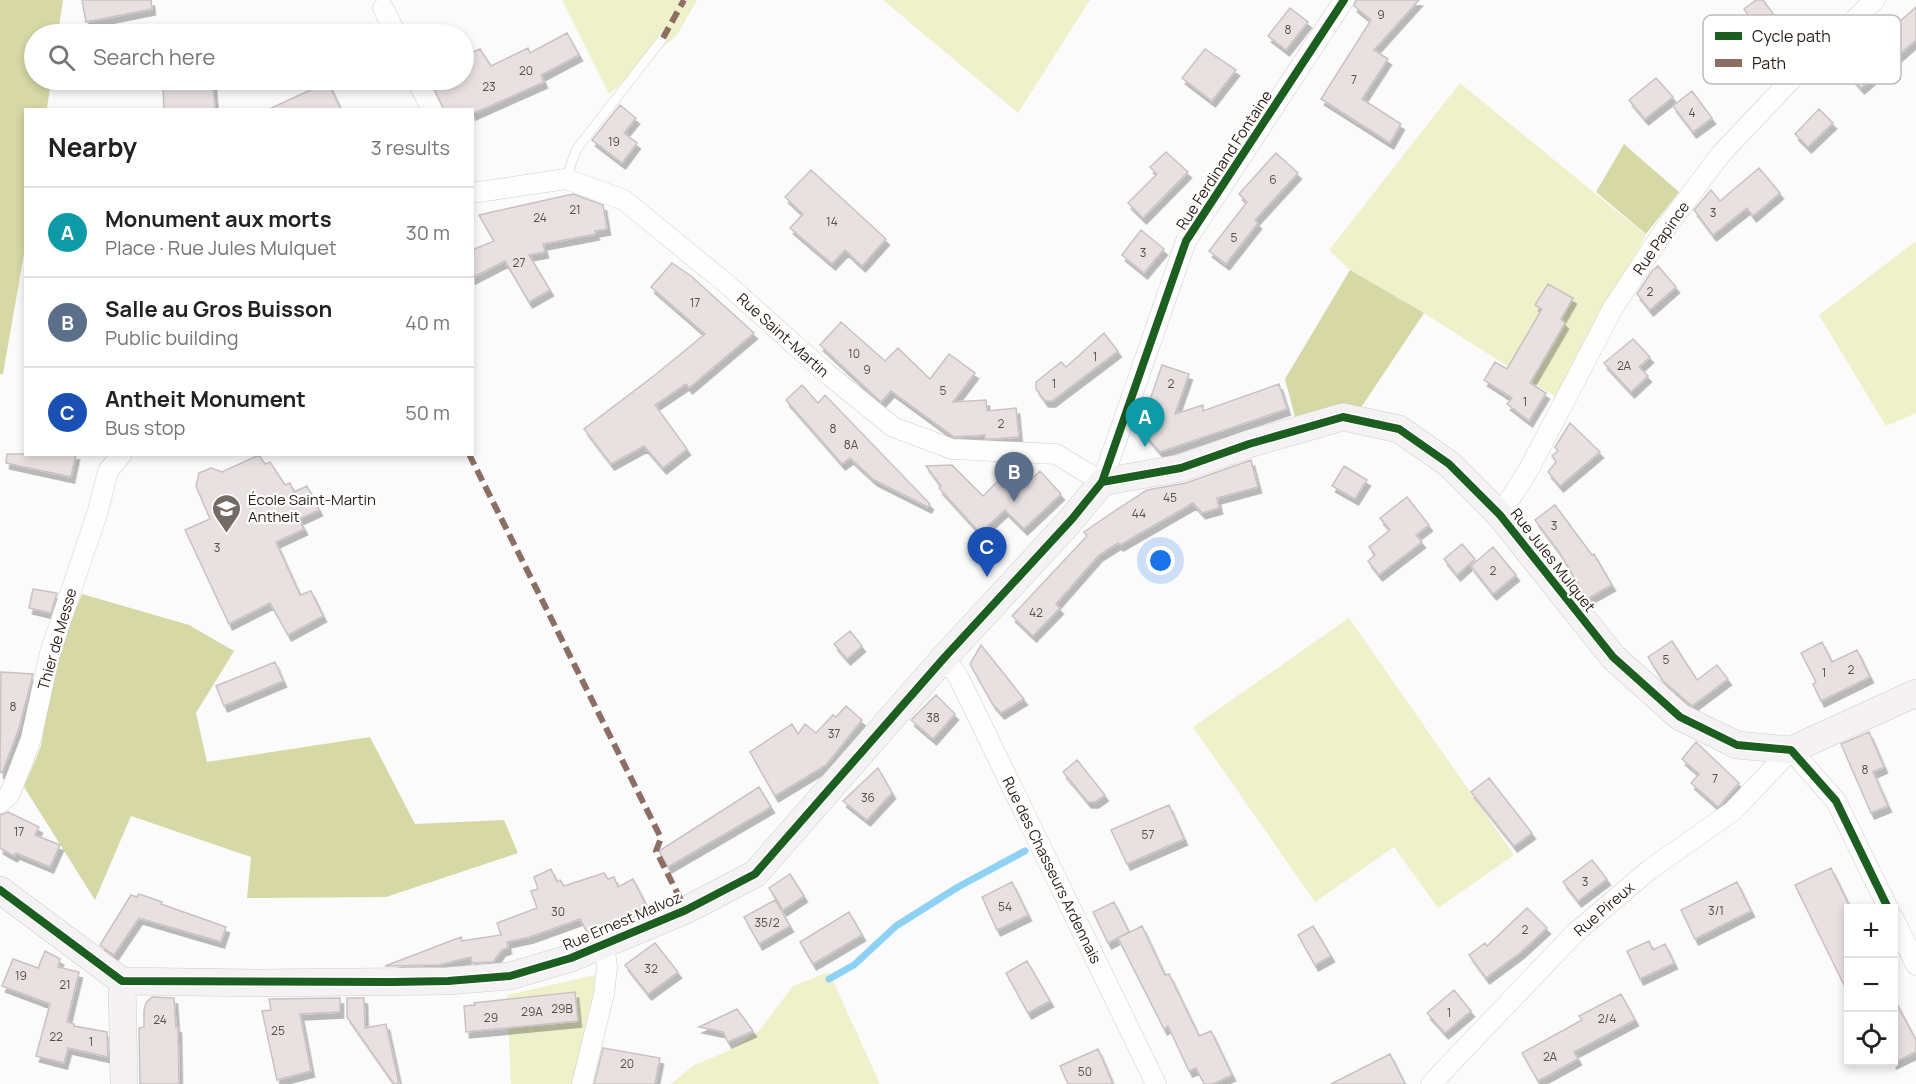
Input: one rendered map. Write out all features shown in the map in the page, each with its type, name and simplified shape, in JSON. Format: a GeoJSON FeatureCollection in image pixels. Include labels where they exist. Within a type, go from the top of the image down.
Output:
{"type":"FeatureCollection","features":[{"type":"Feature","properties":{"kind":"street","name":"Rue Ferdinand Fontaine"},"geometry":{"type":"LineString","coordinates":[[1102,482],[1186,241],[1344,0]]}},
{"type":"Feature","properties":{"kind":"street","name":"Rue Papince"},"geometry":{"type":"LineString","coordinates":[[1859,15],[1875,0]]}},
{"type":"Feature","properties":{"kind":"street"},"geometry":{"type":"LineString","coordinates":[[381,4],[391,24]]}},
{"type":"Feature","properties":{"kind":"street","name":"Rue Papince"},"geometry":{"type":"LineString","coordinates":[[1500,515],[1529,469],[1574,387],[1613,308],[1665,229],[1720,155],[1788,84]]}},
{"type":"Feature","properties":{"kind":"street"},"geometry":{"type":"LineString","coordinates":[[422,90],[431,108]]}},
{"type":"Feature","properties":{"kind":"street","name":"Rue Saint-Martin"},"geometry":{"type":"LineString","coordinates":[[474,193],[566,179],[624,200],[729,286],[825,372],[892,427],[952,449],[1056,454],[1102,482]]}},
{"type":"Feature","properties":{"kind":"street","name":"Rue Jules Mulquet"},"geometry":{"type":"LineString","coordinates":[[1102,482],[1181,468],[1249,444],[1343,417],[1400,429],[1449,464],[1500,515],[1613,657],[1680,717],[1737,744],[1791,750]]}},
{"type":"Feature","properties":{"kind":"street","name":"Thier de Messe"},"geometry":{"type":"LineString","coordinates":[[0,803],[10,794],[31,739],[50,652],[98,511],[108,471],[120,456]]}},
{"type":"Feature","properties":{"kind":"street","name":"Rue Ernest Malvoz"},"geometry":{"type":"LineString","coordinates":[[122,981],[272,983],[448,981],[510,976],[571,958],[686,910],[755,874],[944,658],[1072,519],[1102,482]]}},
{"type":"Feature","properties":{"kind":"street","name":"Rue des Chasseurs Ardennais"},"geometry":{"type":"LineString","coordinates":[[944,658],[958,676],[1156,1084]]}},
{"type":"Feature","properties":{"kind":"street"},"geometry":{"type":"LineString","coordinates":[[1886,904],[1836,801],[1791,750],[1916,693]]}},
{"type":"Feature","properties":{"kind":"street","name":"Rue Pireux"},"geometry":{"type":"LineString","coordinates":[[1431,1084],[1574,934],[1649,870],[1733,811],[1791,750]]}},
{"type":"Feature","properties":{"kind":"street"},"geometry":{"type":"LineString","coordinates":[[0,890],[122,981],[124,1084]]}},
{"type":"Feature","properties":{"kind":"street"},"geometry":{"type":"LineString","coordinates":[[1898,929],[1916,966]]}},
{"type":"Feature","properties":{"kind":"street"},"geometry":{"type":"LineString","coordinates":[[582,1084],[604,994],[607,967],[604,944]]}},
{"type":"Feature","properties":{"kind":"lane"},"geometry":{"type":"LineString","coordinates":[[566,179],[576,150],[663,38]]}},
{"type":"Feature","properties":{"kind":"green space"},"geometry":{"type":"Polygon","coordinates":[[[0,0],[63,0],[59,24],[24,24],[24,90],[50,90],[47,108],[24,108],[24,254],[3,374],[0,374],[0,0]]]}},
{"type":"Feature","properties":{"kind":"green space"},"geometry":{"type":"Polygon","coordinates":[[[562,0],[697,0],[677,35],[609,94],[562,0]]]}},
{"type":"Feature","properties":{"kind":"green space"},"geometry":{"type":"Polygon","coordinates":[[[883,0],[1090,0],[1018,113],[883,0]]]}},
{"type":"Feature","properties":{"kind":"green space"},"geometry":{"type":"Polygon","coordinates":[[[1460,83],[1646,235],[1556,397],[1424,313],[1350,270],[1329,250],[1460,83]]]}},
{"type":"Feature","properties":{"kind":"green space"},"geometry":{"type":"Polygon","coordinates":[[[1624,144],[1679,192],[1646,234],[1596,192],[1624,144]]]}},
{"type":"Feature","properties":{"kind":"green space"},"geometry":{"type":"Polygon","coordinates":[[[1916,241],[1916,413],[1886,426],[1819,315],[1916,241]]]}},
{"type":"Feature","properties":{"kind":"green space"},"geometry":{"type":"Polygon","coordinates":[[[1350,270],[1424,313],[1360,409],[1296,421],[1285,379],[1350,270]]]}},
{"type":"Feature","properties":{"kind":"green space"},"geometry":{"type":"Polygon","coordinates":[[[82,594],[189,625],[234,651],[196,713],[207,762],[370,737],[415,824],[504,820],[518,853],[386,897],[247,898],[251,857],[131,816],[95,900],[24,787],[41,746],[57,655],[82,594]]]}},
{"type":"Feature","properties":{"kind":"green space"},"geometry":{"type":"Polygon","coordinates":[[[1349,618],[1514,855],[1438,908],[1394,847],[1315,902],[1193,727],[1349,618]]]}},
{"type":"Feature","properties":{"kind":"green space"},"geometry":{"type":"Polygon","coordinates":[[[829,972],[880,1084],[671,1084],[694,1065],[726,1052],[759,1031],[793,986],[829,972]]]}},
{"type":"Feature","properties":{"kind":"green space"},"geometry":{"type":"Polygon","coordinates":[[[595,975],[593,1008],[575,1084],[511,1084],[507,995],[595,975]]]}},
{"type":"Feature","properties":{"kind":"building"},"geometry":{"type":"Polygon","coordinates":[[[82,0],[151,0],[152,9],[86,22],[82,0]]]}},
{"type":"Feature","properties":{"kind":"building"},"geometry":{"type":"Polygon","coordinates":[[[1356,0],[1419,0],[1374,50],[1388,59],[1362,99],[1401,124],[1390,143],[1321,99],[1371,20],[1354,6],[1356,0]]]}},
{"type":"Feature","properties":{"kind":"building"},"geometry":{"type":"Polygon","coordinates":[[[1756,0],[1763,0],[1774,15],[1748,15],[1744,9],[1756,0]]]}},
{"type":"Feature","properties":{"kind":"building"},"geometry":{"type":"Polygon","coordinates":[[[1916,7],[1916,40],[1901,53],[1901,20],[1916,7]]]}},
{"type":"Feature","properties":{"kind":"building"},"geometry":{"type":"Polygon","coordinates":[[[1290,8],[1308,22],[1286,50],[1268,36],[1290,8]]]}},
{"type":"Feature","properties":{"kind":"building"},"geometry":{"type":"Polygon","coordinates":[[[567,33],[579,55],[541,75],[544,82],[474,113],[474,108],[443,108],[435,90],[474,90],[474,52],[480,49],[491,66],[528,48],[530,53],[567,33]]]}},
{"type":"Feature","properties":{"kind":"building"},"geometry":{"type":"Polygon","coordinates":[[[1205,49],[1236,70],[1212,101],[1182,78],[1205,49]]]}},
{"type":"Feature","properties":{"kind":"building"},"geometry":{"type":"Polygon","coordinates":[[[1656,78],[1673,97],[1645,119],[1629,100],[1656,78]]]}},
{"type":"Feature","properties":{"kind":"building"},"geometry":{"type":"Polygon","coordinates":[[[163,90],[213,90],[215,108],[164,108],[163,90]]]}},
{"type":"Feature","properties":{"kind":"building"},"geometry":{"type":"Polygon","coordinates":[[[311,90],[332,90],[340,108],[271,108],[311,90]]]}},
{"type":"Feature","properties":{"kind":"building"},"geometry":{"type":"Polygon","coordinates":[[[1692,91],[1712,118],[1693,132],[1673,106],[1692,91]]]}},
{"type":"Feature","properties":{"kind":"building"},"geometry":{"type":"Polygon","coordinates":[[[620,105],[636,118],[624,133],[637,143],[622,163],[592,140],[620,105]]]}},
{"type":"Feature","properties":{"kind":"building"},"geometry":{"type":"Polygon","coordinates":[[[1819,109],[1833,123],[1808,147],[1795,134],[1819,109]]]}},
{"type":"Feature","properties":{"kind":"building"},"geometry":{"type":"Polygon","coordinates":[[[1166,152],[1188,172],[1143,218],[1128,203],[1157,174],[1150,167],[1166,152]]]}},
{"type":"Feature","properties":{"kind":"building"},"geometry":{"type":"Polygon","coordinates":[[[1276,153],[1298,173],[1255,220],[1258,223],[1226,264],[1209,251],[1247,202],[1239,194],[1276,153]]]}},
{"type":"Feature","properties":{"kind":"building"},"geometry":{"type":"Polygon","coordinates":[[[1759,168],[1780,193],[1753,216],[1747,208],[1713,235],[1694,210],[1711,190],[1720,201],[1759,168]]]}},
{"type":"Feature","properties":{"kind":"building"},"geometry":{"type":"Polygon","coordinates":[[[811,170],[886,239],[862,266],[845,250],[832,264],[790,228],[803,214],[785,197],[811,170]]]}},
{"type":"Feature","properties":{"kind":"building"},"geometry":{"type":"Polygon","coordinates":[[[573,194],[603,205],[607,229],[595,231],[596,234],[543,244],[545,252],[529,255],[550,290],[529,302],[505,261],[474,277],[474,249],[494,241],[479,215],[573,194]]]}},
{"type":"Feature","properties":{"kind":"building"},"geometry":{"type":"Polygon","coordinates":[[[1141,230],[1164,249],[1144,273],[1122,255],[1141,230]]]}},
{"type":"Feature","properties":{"kind":"building"},"geometry":{"type":"Polygon","coordinates":[[[672,263],[691,276],[754,333],[689,388],[686,384],[655,405],[687,449],[663,468],[644,446],[611,464],[584,429],[705,334],[651,287],[672,263]]]}},
{"type":"Feature","properties":{"kind":"building"},"geometry":{"type":"Polygon","coordinates":[[[1658,266],[1676,287],[1650,310],[1637,294],[1652,271],[1658,266]]]}},
{"type":"Feature","properties":{"kind":"building"},"geometry":{"type":"Polygon","coordinates":[[[1548,284],[1573,298],[1561,319],[1565,323],[1530,383],[1546,393],[1529,421],[1507,404],[1512,398],[1484,380],[1495,362],[1507,369],[1542,309],[1535,305],[1548,284]]]}},
{"type":"Feature","properties":{"kind":"building"},"geometry":{"type":"Polygon","coordinates":[[[841,322],[885,361],[898,348],[930,379],[949,354],[975,373],[953,402],[986,400],[987,411],[1016,408],[1019,437],[985,439],[985,435],[954,437],[891,391],[881,402],[820,345],[841,322]]]}},
{"type":"Feature","properties":{"kind":"building"},"geometry":{"type":"Polygon","coordinates":[[[1104,333],[1118,351],[1052,401],[1045,401],[1036,389],[1036,382],[1061,362],[1066,367],[1104,333]]]}},
{"type":"Feature","properties":{"kind":"building"},"geometry":{"type":"Polygon","coordinates":[[[1633,339],[1650,357],[1639,367],[1648,376],[1631,392],[1604,363],[1633,339]]]}},
{"type":"Feature","properties":{"kind":"building"},"geometry":{"type":"Polygon","coordinates":[[[1162,365],[1189,374],[1175,414],[1203,405],[1203,411],[1279,384],[1287,409],[1160,452],[1140,429],[1162,365]]]}},
{"type":"Feature","properties":{"kind":"building"},"geometry":{"type":"Polygon","coordinates":[[[802,385],[818,403],[825,395],[930,504],[928,507],[874,480],[850,458],[842,464],[786,400],[802,385]]]}},
{"type":"Feature","properties":{"kind":"building"},"geometry":{"type":"Polygon","coordinates":[[[1570,423],[1600,452],[1560,486],[1548,472],[1556,462],[1552,456],[1558,451],[1555,447],[1570,423]]]}},
{"type":"Feature","properties":{"kind":"building"},"geometry":{"type":"Polygon","coordinates":[[[7,454],[76,456],[71,477],[6,463],[7,454]]]}},
{"type":"Feature","properties":{"kind":"building"},"geometry":{"type":"Polygon","coordinates":[[[260,456],[265,464],[270,462],[285,485],[290,483],[294,492],[307,486],[319,510],[299,519],[304,529],[276,542],[300,595],[311,591],[323,616],[288,635],[270,603],[229,624],[185,530],[210,519],[196,486],[199,473],[211,468],[222,472],[260,456]]]}},
{"type":"Feature","properties":{"kind":"building"},"geometry":{"type":"Polygon","coordinates":[[[1251,460],[1258,487],[1217,498],[1219,508],[1202,513],[1193,503],[1099,555],[1056,604],[1060,608],[1033,636],[1012,616],[1087,536],[1084,532],[1116,510],[1147,490],[1186,483],[1251,460]]]}},
{"type":"Feature","properties":{"kind":"building"},"geometry":{"type":"Polygon","coordinates":[[[952,465],[983,496],[1000,479],[1015,495],[1040,471],[1061,494],[1024,529],[1005,510],[980,533],[939,488],[941,486],[926,466],[952,465]]]}},
{"type":"Feature","properties":{"kind":"building"},"geometry":{"type":"Polygon","coordinates":[[[1344,466],[1367,480],[1355,499],[1332,486],[1344,466]]]}},
{"type":"Feature","properties":{"kind":"building"},"geometry":{"type":"Polygon","coordinates":[[[1407,497],[1429,525],[1416,535],[1422,542],[1379,575],[1368,561],[1375,555],[1369,547],[1390,530],[1380,518],[1407,497]]]}},
{"type":"Feature","properties":{"kind":"building"},"geometry":{"type":"Polygon","coordinates":[[[1555,505],[1592,555],[1594,554],[1612,585],[1587,599],[1559,552],[1535,520],[1555,505]]]}},
{"type":"Feature","properties":{"kind":"building"},"geometry":{"type":"Polygon","coordinates":[[[1462,544],[1475,559],[1457,575],[1444,559],[1462,544]]]}},
{"type":"Feature","properties":{"kind":"building"},"geometry":{"type":"Polygon","coordinates":[[[1493,547],[1516,575],[1493,594],[1471,566],[1493,547]]]}},
{"type":"Feature","properties":{"kind":"building"},"geometry":{"type":"Polygon","coordinates":[[[33,589],[57,593],[51,613],[29,608],[33,589]]]}},
{"type":"Feature","properties":{"kind":"building"},"geometry":{"type":"Polygon","coordinates":[[[850,631],[862,646],[847,659],[834,644],[850,631]]]}},
{"type":"Feature","properties":{"kind":"building"},"geometry":{"type":"Polygon","coordinates":[[[1672,641],[1697,680],[1717,665],[1728,679],[1692,706],[1663,681],[1648,657],[1672,641]]]}},
{"type":"Feature","properties":{"kind":"building"},"geometry":{"type":"Polygon","coordinates":[[[1822,642],[1832,662],[1857,650],[1870,677],[1821,701],[1813,684],[1816,682],[1801,653],[1822,642]]]}},
{"type":"Feature","properties":{"kind":"building"},"geometry":{"type":"Polygon","coordinates":[[[981,645],[1024,699],[1001,713],[992,703],[970,664],[981,645]]]}},
{"type":"Feature","properties":{"kind":"building"},"geometry":{"type":"Polygon","coordinates":[[[275,662],[283,681],[224,706],[216,686],[275,662]]]}},
{"type":"Feature","properties":{"kind":"building"},"geometry":{"type":"Polygon","coordinates":[[[1,672],[33,674],[19,728],[2,773],[0,772],[1,672]]]}},
{"type":"Feature","properties":{"kind":"building"},"geometry":{"type":"Polygon","coordinates":[[[936,695],[955,714],[933,739],[911,720],[936,695]]]}},
{"type":"Feature","properties":{"kind":"building"},"geometry":{"type":"Polygon","coordinates":[[[846,706],[862,720],[826,765],[775,796],[750,752],[792,724],[798,734],[805,724],[816,733],[833,715],[836,717],[846,706]]]}},
{"type":"Feature","properties":{"kind":"building"},"geometry":{"type":"Polygon","coordinates":[[[1869,732],[1884,767],[1873,772],[1888,806],[1871,813],[1841,744],[1869,732]]]}},
{"type":"Feature","properties":{"kind":"building"},"geometry":{"type":"Polygon","coordinates":[[[1696,742],[1739,783],[1718,807],[1691,783],[1699,774],[1682,759],[1696,742]]]}},
{"type":"Feature","properties":{"kind":"building"},"geometry":{"type":"Polygon","coordinates":[[[1077,760],[1105,795],[1095,802],[1088,802],[1063,772],[1077,760]]]}},
{"type":"Feature","properties":{"kind":"building"},"geometry":{"type":"Polygon","coordinates":[[[878,768],[892,793],[867,820],[843,801],[878,768]]]}},
{"type":"Feature","properties":{"kind":"building"},"geometry":{"type":"Polygon","coordinates":[[[1489,778],[1532,833],[1514,846],[1471,792],[1489,778]]]}},
{"type":"Feature","properties":{"kind":"building"},"geometry":{"type":"Polygon","coordinates":[[[759,787],[771,807],[668,867],[659,851],[759,787]]]}},
{"type":"Feature","properties":{"kind":"building"},"geometry":{"type":"Polygon","coordinates":[[[1169,805],[1184,839],[1127,864],[1111,830],[1169,805]]]}},
{"type":"Feature","properties":{"kind":"building"},"geometry":{"type":"Polygon","coordinates":[[[8,812],[39,827],[35,835],[60,845],[50,867],[16,853],[14,856],[0,848],[0,815],[8,812]]]}},
{"type":"Feature","properties":{"kind":"building"},"geometry":{"type":"Polygon","coordinates":[[[1592,860],[1607,879],[1578,901],[1563,882],[1592,860]]]}},
{"type":"Feature","properties":{"kind":"building"},"geometry":{"type":"Polygon","coordinates":[[[1831,868],[1848,903],[1844,904],[1844,985],[1795,885],[1831,868]]]}},
{"type":"Feature","properties":{"kind":"building"},"geometry":{"type":"Polygon","coordinates":[[[551,869],[557,882],[560,880],[564,886],[604,873],[608,879],[614,877],[618,887],[633,879],[644,901],[644,908],[588,934],[580,919],[530,937],[507,942],[508,948],[502,950],[493,962],[472,963],[471,957],[439,965],[385,966],[461,937],[462,941],[501,935],[497,923],[537,908],[531,891],[538,889],[534,877],[551,869]]]}},
{"type":"Feature","properties":{"kind":"building"},"geometry":{"type":"Polygon","coordinates":[[[790,874],[804,896],[783,910],[769,888],[790,874]]]}},
{"type":"Feature","properties":{"kind":"building"},"geometry":{"type":"Polygon","coordinates":[[[1012,882],[1028,915],[997,930],[982,897],[1012,882]]]}},
{"type":"Feature","properties":{"kind":"building"},"geometry":{"type":"Polygon","coordinates":[[[1737,882],[1751,911],[1695,939],[1681,910],[1737,882]]]}},
{"type":"Feature","properties":{"kind":"building"},"geometry":{"type":"Polygon","coordinates":[[[139,894],[226,927],[221,942],[139,918],[114,955],[100,945],[131,895],[137,897],[139,894]]]}},
{"type":"Feature","properties":{"kind":"building"},"geometry":{"type":"Polygon","coordinates":[[[775,900],[790,926],[759,944],[744,917],[775,900]]]}},
{"type":"Feature","properties":{"kind":"building"},"geometry":{"type":"Polygon","coordinates":[[[1114,902],[1129,932],[1108,943],[1093,912],[1114,902]]]}},
{"type":"Feature","properties":{"kind":"building"},"geometry":{"type":"Polygon","coordinates":[[[1527,908],[1547,928],[1521,952],[1486,978],[1469,955],[1485,943],[1487,946],[1527,908]]]}},
{"type":"Feature","properties":{"kind":"building"},"geometry":{"type":"Polygon","coordinates":[[[849,912],[862,935],[813,964],[800,942],[849,912]]]}},
{"type":"Feature","properties":{"kind":"building"},"geometry":{"type":"Polygon","coordinates":[[[1142,926],[1165,975],[1169,974],[1199,1036],[1211,1031],[1232,1075],[1213,1084],[1204,1084],[1196,1068],[1189,1071],[1168,1026],[1164,1029],[1118,938],[1142,926]]]}},
{"type":"Feature","properties":{"kind":"building"},"geometry":{"type":"Polygon","coordinates":[[[1313,926],[1331,956],[1315,965],[1298,935],[1313,926]]]}},
{"type":"Feature","properties":{"kind":"building"},"geometry":{"type":"Polygon","coordinates":[[[1649,941],[1653,950],[1665,944],[1674,963],[1640,979],[1627,951],[1649,941]]]}},
{"type":"Feature","properties":{"kind":"building"},"geometry":{"type":"Polygon","coordinates":[[[655,943],[678,972],[648,994],[625,965],[655,943]]]}},
{"type":"Feature","properties":{"kind":"building"},"geometry":{"type":"Polygon","coordinates":[[[45,951],[60,959],[58,967],[79,972],[67,1022],[74,1026],[107,1032],[108,1057],[68,1048],[64,1063],[36,1056],[50,1004],[2,986],[13,959],[38,968],[45,951]]]}},
{"type":"Feature","properties":{"kind":"building"},"geometry":{"type":"Polygon","coordinates":[[[1027,961],[1050,1001],[1028,1013],[1006,973],[1027,961]]]}},
{"type":"Feature","properties":{"kind":"building"},"geometry":{"type":"Polygon","coordinates":[[[1454,990],[1471,1011],[1445,1033],[1427,1013],[1454,990]]]}},
{"type":"Feature","properties":{"kind":"building"},"geometry":{"type":"Polygon","coordinates":[[[575,992],[578,1021],[466,1032],[464,1006],[575,992]]]}},
{"type":"Feature","properties":{"kind":"building"},"geometry":{"type":"Polygon","coordinates":[[[1621,994],[1635,1020],[1574,1052],[1578,1059],[1538,1081],[1522,1053],[1582,1020],[1579,1016],[1621,994]]]}},
{"type":"Feature","properties":{"kind":"building"},"geometry":{"type":"Polygon","coordinates":[[[152,997],[174,998],[176,1027],[178,1027],[179,1084],[140,1084],[139,1028],[144,1027],[144,1010],[146,1003],[152,997]]]}},
{"type":"Feature","properties":{"kind":"building"},"geometry":{"type":"Polygon","coordinates":[[[340,998],[340,1012],[300,1014],[311,1071],[277,1080],[262,1011],[271,1010],[269,999],[340,998]]]}},
{"type":"Feature","properties":{"kind":"building"},"geometry":{"type":"Polygon","coordinates":[[[347,998],[364,998],[365,1028],[386,1024],[399,1084],[394,1084],[347,1017],[347,998]]]}},
{"type":"Feature","properties":{"kind":"building"},"geometry":{"type":"Polygon","coordinates":[[[1898,1006],[1916,1040],[1916,1052],[1898,1061],[1898,1006]]]}},
{"type":"Feature","properties":{"kind":"building"},"geometry":{"type":"Polygon","coordinates":[[[737,1009],[753,1031],[728,1042],[723,1032],[699,1027],[737,1009]]]}},
{"type":"Feature","properties":{"kind":"building"},"geometry":{"type":"Polygon","coordinates":[[[603,1048],[660,1058],[655,1084],[594,1084],[603,1048]]]}},
{"type":"Feature","properties":{"kind":"building"},"geometry":{"type":"Polygon","coordinates":[[[1098,1049],[1113,1084],[1068,1084],[1060,1066],[1098,1049]]]}},
{"type":"Feature","properties":{"kind":"building"},"geometry":{"type":"Polygon","coordinates":[[[1390,1054],[1405,1084],[1331,1084],[1390,1054]]]}},
{"type":"Feature","properties":{"kind":"waterway"},"geometry":{"type":"LineString","coordinates":[[829,979],[854,965],[896,926],[958,887],[1025,851]]}},
{"type":"Feature","properties":{"kind":"marked path"},"geometry":{"type":"LineString","coordinates":[[663,38],[684,0]]}},
{"type":"Feature","properties":{"kind":"marked path"},"geometry":{"type":"LineString","coordinates":[[470,456],[661,838],[656,851],[686,910]]}},
{"type":"Feature","properties":{"kind":"cycle path"},"geometry":{"type":"LineString","coordinates":[[0,890],[122,981],[448,981],[510,976],[571,958],[686,910],[755,874],[944,658],[1072,519],[1102,482],[1186,241],[1344,0]]}},
{"type":"Feature","properties":{"kind":"cycle path"},"geometry":{"type":"LineString","coordinates":[[1102,482],[1181,468],[1249,444],[1343,417],[1399,429],[1449,464],[1500,515],[1613,657],[1680,717],[1737,745],[1791,750],[1836,801],[1886,904]]}},
{"type":"Feature","properties":{"kind":"place","name":"Monument aux morts"},"geometry":{"type":"Point","coordinates":[1145,447]}},
{"type":"Feature","properties":{"kind":"place","name":"Salle au Gros Buisson"},"geometry":{"type":"Point","coordinates":[1014,502]}},
{"type":"Feature","properties":{"kind":"place","name":"École Saint-Martin Antheit"},"geometry":{"type":"Point","coordinates":[227,534]}},
{"type":"Feature","properties":{"kind":"place","name":"Antheit Monument"},"geometry":{"type":"Point","coordinates":[987,577]}}]}
